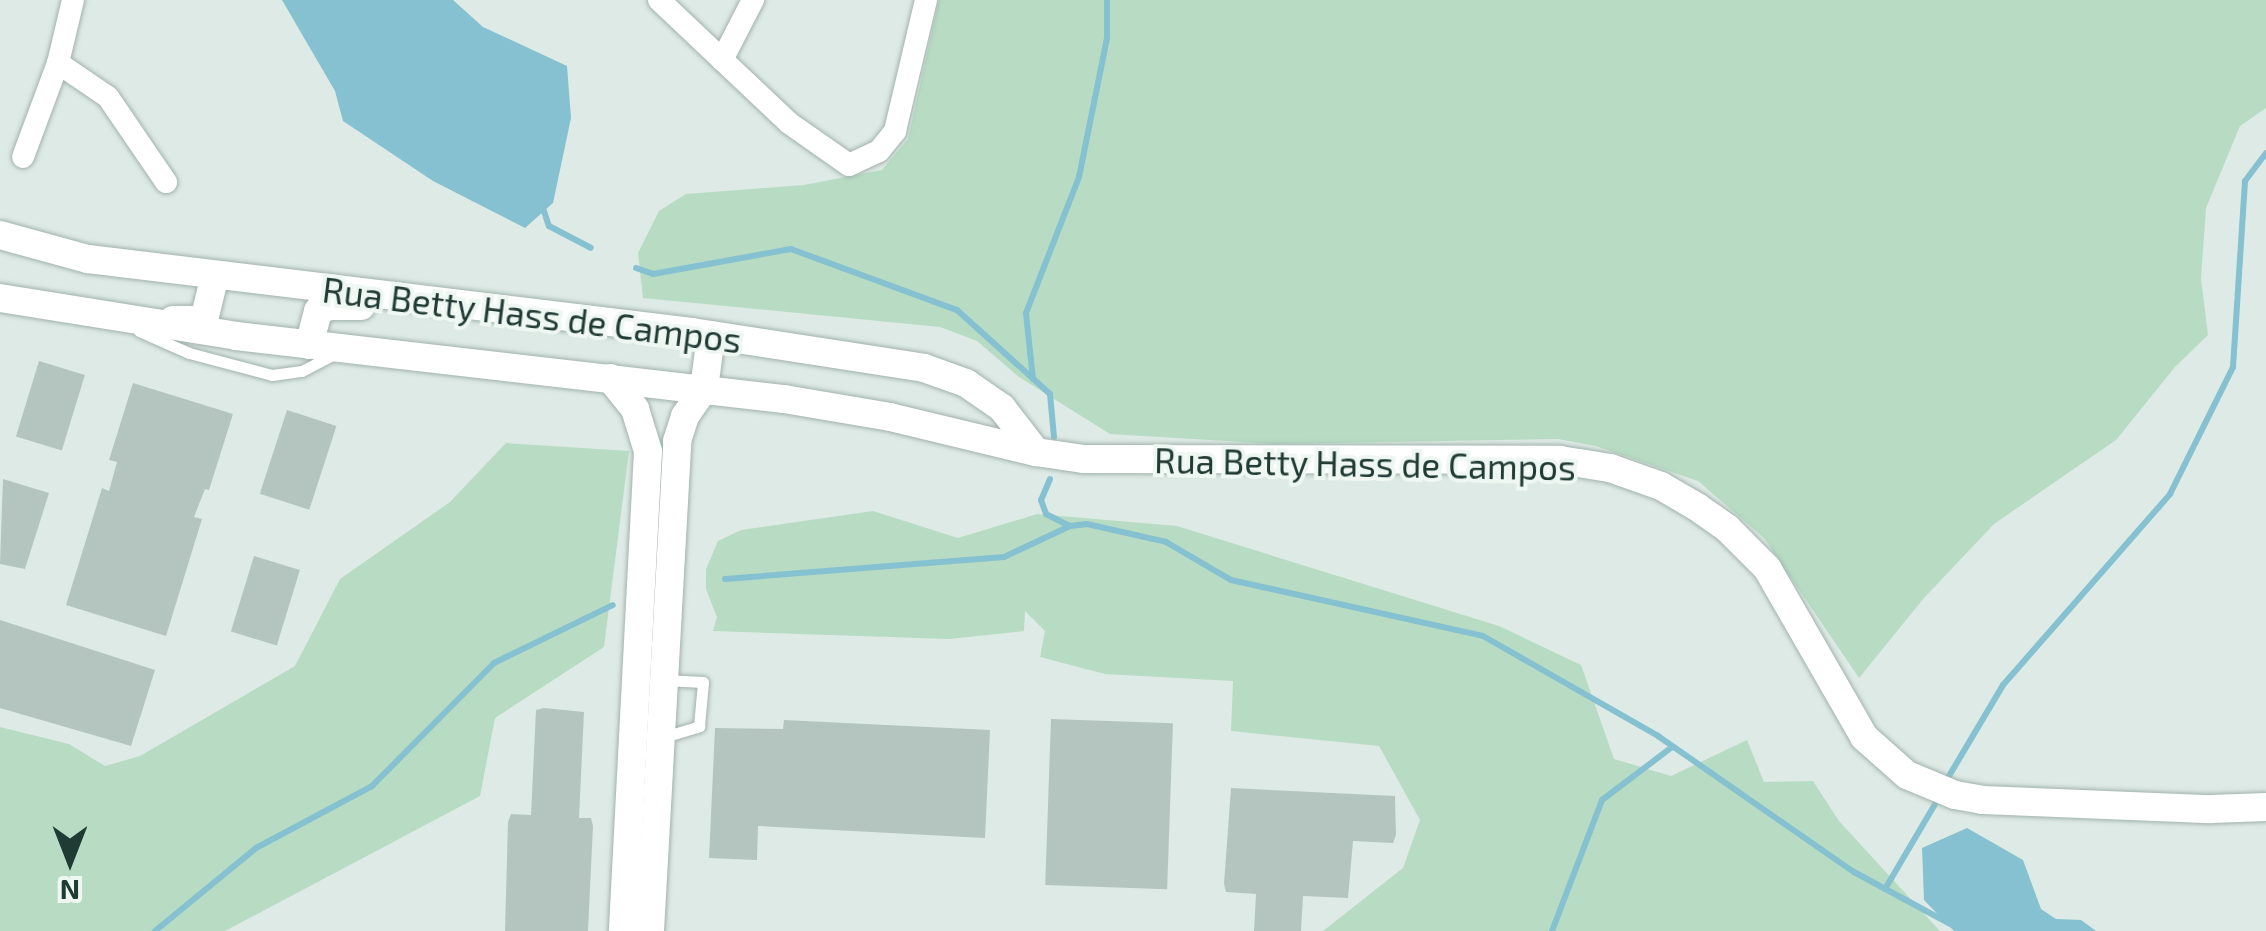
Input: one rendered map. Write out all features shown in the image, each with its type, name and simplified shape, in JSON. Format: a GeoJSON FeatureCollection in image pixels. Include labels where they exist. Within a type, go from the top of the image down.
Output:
{"type":"FeatureCollection","features":[{"type":"Feature","properties":{"kind":"street"},"geometry":{"type":"LineString","coordinates":[[23,157],[58,63],[73,0]]}},
{"type":"Feature","properties":{"kind":"street"},"geometry":{"type":"LineString","coordinates":[[659,0],[789,123],[849,166],[879,151],[896,131],[926,0]]}},
{"type":"Feature","properties":{"kind":"street"},"geometry":{"type":"LineString","coordinates":[[722,60],[753,0]]}},
{"type":"Feature","properties":{"kind":"street"},"geometry":{"type":"LineString","coordinates":[[58,63],[108,98],[166,182]]}},
{"type":"Feature","properties":{"kind":"street","name":"Rua Betty Hass de Campos"},"geometry":{"type":"LineString","coordinates":[[0,235],[88,259],[711,335],[924,368],[966,384],[1002,408],[1036,452]]}},
{"type":"Feature","properties":{"kind":"street"},"geometry":{"type":"LineString","coordinates":[[112,320],[198,320],[208,307],[215,275]]}},
{"type":"Feature","properties":{"kind":"street","name":"Rua Betty Hass de Campos"},"geometry":{"type":"LineString","coordinates":[[0,298],[112,320],[704,389],[890,416],[1036,452],[1156,461],[1560,460],[1610,468],[1661,486],[1697,507],[1727,528],[1767,568],[1864,737],[1908,774],[1955,794],[1983,800],[2211,809],[2266,807]]}},
{"type":"Feature","properties":{"kind":"street"},"geometry":{"type":"LineString","coordinates":[[310,345],[312,322],[328,306],[457,306]]}},
{"type":"Feature","properties":{"kind":"street"},"geometry":{"type":"LineString","coordinates":[[650,931],[677,441],[685,416],[704,389],[711,335]]}},
{"type":"Feature","properties":{"kind":"street"},"geometry":{"type":"LineString","coordinates":[[610,378],[636,409],[648,451],[622,931]]}},
{"type":"Feature","properties":{"kind":"lane"},"geometry":{"type":"LineString","coordinates":[[112,320],[190,353],[272,375],[302,371],[343,349]]}},
{"type":"Feature","properties":{"kind":"lane"},"geometry":{"type":"LineString","coordinates":[[661,738],[699,726],[703,682],[664,680]]}},
{"type":"Feature","properties":{"kind":"green space"},"geometry":{"type":"Polygon","coordinates":[[[939,0],[2266,0],[2266,108],[2240,126],[2206,208],[2201,278],[2208,335],[2175,367],[2116,440],[1994,524],[1924,598],[1859,678],[1764,538],[1698,481],[1596,446],[1558,439],[1276,444],[1110,434],[1019,377],[977,341],[940,327],[643,298],[638,253],[659,211],[686,194],[804,185],[882,170],[908,139],[939,0]]]}},
{"type":"Feature","properties":{"kind":"green space"},"geometry":{"type":"Polygon","coordinates":[[[506,443],[629,451],[604,647],[495,718],[480,796],[225,931],[0,931],[0,727],[69,744],[105,766],[140,756],[295,666],[340,579],[450,502],[506,443]]]}},
{"type":"Feature","properties":{"kind":"green space"},"geometry":{"type":"Polygon","coordinates":[[[873,511],[958,538],[1037,514],[1177,526],[1499,626],[1581,665],[1614,759],[1671,776],[1747,740],[1764,782],[1813,781],[1839,821],[1940,931],[1323,931],[1403,868],[1420,820],[1379,746],[1231,731],[1233,681],[1105,674],[1040,657],[1045,631],[1025,611],[1024,631],[949,639],[713,631],[717,617],[706,589],[706,569],[718,541],[741,530],[873,511]]]}},
{"type":"Feature","properties":{"kind":"water"},"geometry":{"type":"Polygon","coordinates":[[[282,0],[453,0],[483,27],[567,66],[571,118],[553,203],[525,228],[433,181],[343,121],[335,91],[282,0]]]}},
{"type":"Feature","properties":{"kind":"water"},"geometry":{"type":"Polygon","coordinates":[[[1967,828],[2023,860],[2041,909],[2056,919],[2081,920],[2096,931],[1954,931],[1924,900],[1922,848],[1967,828]]]}},
{"type":"Feature","properties":{"kind":"building"},"geometry":{"type":"Polygon","coordinates":[[[39,361],[85,375],[62,451],[16,437],[39,361]]]}},
{"type":"Feature","properties":{"kind":"building"},"geometry":{"type":"Polygon","coordinates":[[[133,383],[233,414],[209,490],[205,489],[194,517],[202,519],[166,636],[66,605],[102,488],[109,491],[117,462],[109,460],[133,383]]]}},
{"type":"Feature","properties":{"kind":"building"},"geometry":{"type":"Polygon","coordinates":[[[287,410],[336,426],[309,510],[260,494],[287,410]]]}},
{"type":"Feature","properties":{"kind":"building"},"geometry":{"type":"Polygon","coordinates":[[[3,479],[49,493],[25,569],[0,564],[3,479]]]}},
{"type":"Feature","properties":{"kind":"building"},"geometry":{"type":"Polygon","coordinates":[[[254,556],[300,570],[277,646],[231,632],[254,556]]]}},
{"type":"Feature","properties":{"kind":"building"},"geometry":{"type":"Polygon","coordinates":[[[0,620],[155,670],[131,746],[0,708],[0,620]]]}},
{"type":"Feature","properties":{"kind":"building"},"geometry":{"type":"Polygon","coordinates":[[[536,710],[584,712],[579,818],[591,818],[593,826],[588,931],[505,931],[508,822],[511,814],[531,815],[536,710]]]}},
{"type":"Feature","properties":{"kind":"building"},"geometry":{"type":"Polygon","coordinates":[[[1051,719],[1173,723],[1167,889],[1045,885],[1051,719]]]}},
{"type":"Feature","properties":{"kind":"building"},"geometry":{"type":"Polygon","coordinates":[[[784,720],[990,730],[985,838],[758,826],[757,860],[709,858],[715,728],[783,729],[784,720]]]}},
{"type":"Feature","properties":{"kind":"building"},"geometry":{"type":"Polygon","coordinates":[[[1231,788],[1395,796],[1396,835],[1393,843],[1353,841],[1348,898],[1303,896],[1301,931],[1254,931],[1256,894],[1226,892],[1224,884],[1231,788]]]}},
{"type":"Feature","properties":{"kind":"waterway"},"geometry":{"type":"LineString","coordinates":[[1033,379],[1026,313],[1079,177],[1107,38],[1107,0]]}},
{"type":"Feature","properties":{"kind":"waterway"},"geometry":{"type":"LineString","coordinates":[[1949,776],[2003,685],[2170,494],[2233,367],[2245,181],[2266,153]]}},
{"type":"Feature","properties":{"kind":"waterway"},"geometry":{"type":"LineString","coordinates":[[543,208],[549,226],[591,248]]}},
{"type":"Feature","properties":{"kind":"waterway"},"geometry":{"type":"LineString","coordinates":[[636,268],[653,274],[791,249],[957,310],[1050,394],[1054,437]]}},
{"type":"Feature","properties":{"kind":"waterway"},"geometry":{"type":"LineString","coordinates":[[1050,479],[1041,500],[1046,514],[1070,526],[1087,524],[1166,542],[1231,580],[1483,636],[1658,736],[1854,872],[1963,931]]}},
{"type":"Feature","properties":{"kind":"waterway"},"geometry":{"type":"LineString","coordinates":[[725,579],[1004,557],[1070,526]]}},
{"type":"Feature","properties":{"kind":"waterway"},"geometry":{"type":"LineString","coordinates":[[155,931],[256,848],[372,786],[494,663],[613,605]]}},
{"type":"Feature","properties":{"kind":"waterway"},"geometry":{"type":"LineString","coordinates":[[1552,931],[1602,800],[1672,747]]}},
{"type":"Feature","properties":{"kind":"waterway"},"geometry":{"type":"LineString","coordinates":[[1885,889],[1935,804]]}}]}
